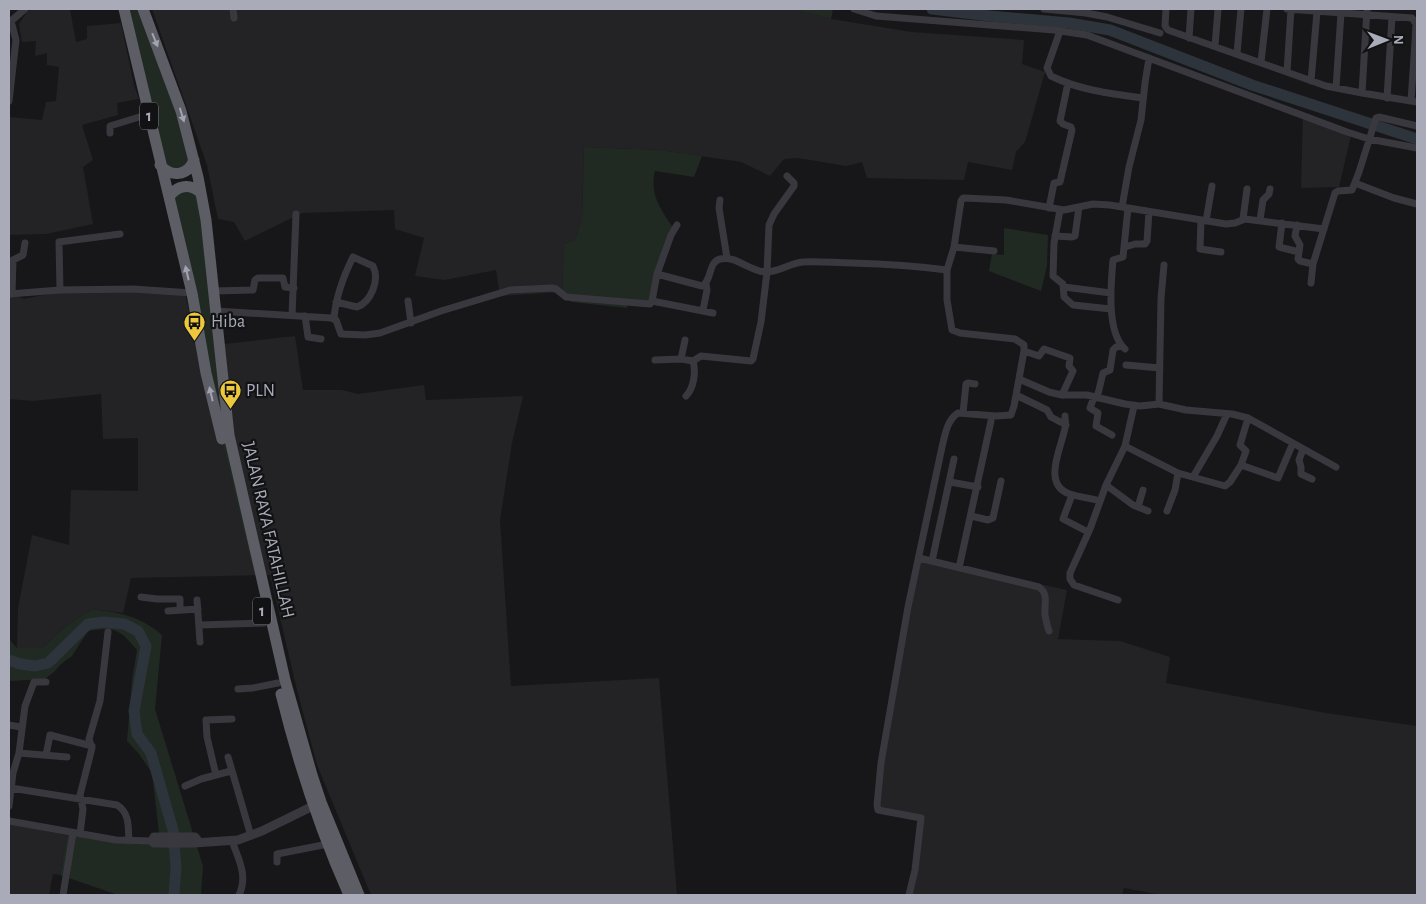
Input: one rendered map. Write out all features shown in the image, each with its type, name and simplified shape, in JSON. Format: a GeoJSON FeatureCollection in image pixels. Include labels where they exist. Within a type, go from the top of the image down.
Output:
{"type":"FeatureCollection","features":[{"type":"Feature","properties":{"kind":"highway","name":"1"},"geometry":{"type":"LineString","coordinates":[[124,9],[160,165]]}},
{"type":"Feature","properties":{"kind":"highway","name":"1"},"geometry":{"type":"LineString","coordinates":[[142,9],[157,44],[181,111],[194,160]]}},
{"type":"Feature","properties":{"kind":"highway"},"geometry":{"type":"LineString","coordinates":[[160,165],[164,170],[176,174],[188,171],[194,160]]}},
{"type":"Feature","properties":{"kind":"highway","name":"JALAN RAYA FATAHILLAH"},"geometry":{"type":"LineString","coordinates":[[194,160],[206,220],[228,436],[254,561],[264,623],[296,754],[313,806],[349,895]]}},
{"type":"Feature","properties":{"kind":"highway","name":"JALAN RAYA FATAHILLAH"},"geometry":{"type":"LineString","coordinates":[[160,165],[192,293],[206,372],[304,750],[321,802],[359,895]]}},
{"type":"Feature","properties":{"kind":"highway"},"geometry":{"type":"LineString","coordinates":[[169,197],[176,189],[181,187],[192,187],[201,193]]}},
{"type":"Feature","properties":{"kind":"street"},"geometry":{"type":"LineString","coordinates":[[9,101],[16,48],[15,32],[11,21],[25,9]]}},
{"type":"Feature","properties":{"kind":"street"},"geometry":{"type":"LineString","coordinates":[[233,9],[234,18]]}},
{"type":"Feature","properties":{"kind":"street"},"geometry":{"type":"LineString","coordinates":[[854,9],[876,16],[1060,31],[1092,36],[1370,137],[1417,148]]}},
{"type":"Feature","properties":{"kind":"street"},"geometry":{"type":"LineString","coordinates":[[1044,9],[1107,17],[1160,33]]}},
{"type":"Feature","properties":{"kind":"street"},"geometry":{"type":"LineString","coordinates":[[1166,9],[1166,28],[1189,38],[1336,88],[1414,101],[1416,42],[1416,24],[1414,20],[1366,12],[1341,13],[1287,9]]}},
{"type":"Feature","properties":{"kind":"street"},"geometry":{"type":"LineString","coordinates":[[1189,38],[1191,9]]}},
{"type":"Feature","properties":{"kind":"street"},"geometry":{"type":"LineString","coordinates":[[1215,46],[1218,9]]}},
{"type":"Feature","properties":{"kind":"street"},"geometry":{"type":"LineString","coordinates":[[1237,54],[1241,9]]}},
{"type":"Feature","properties":{"kind":"street"},"geometry":{"type":"LineString","coordinates":[[1261,62],[1267,9]]}},
{"type":"Feature","properties":{"kind":"street"},"geometry":{"type":"LineString","coordinates":[[1287,72],[1291,9]]}},
{"type":"Feature","properties":{"kind":"street"},"geometry":{"type":"LineString","coordinates":[[1311,80],[1317,12]]}},
{"type":"Feature","properties":{"kind":"street"},"geometry":{"type":"LineString","coordinates":[[1362,93],[1366,12]]}},
{"type":"Feature","properties":{"kind":"street"},"geometry":{"type":"LineString","coordinates":[[1336,88],[1341,13]]}},
{"type":"Feature","properties":{"kind":"street"},"geometry":{"type":"LineString","coordinates":[[1387,98],[1392,17]]}},
{"type":"Feature","properties":{"kind":"street"},"geometry":{"type":"LineString","coordinates":[[1060,31],[1050,60],[1048,72],[1051,76],[1097,91],[1143,98]]}},
{"type":"Feature","properties":{"kind":"street"},"geometry":{"type":"LineString","coordinates":[[1112,435],[1096,426],[1098,413],[1090,408],[1103,372],[1110,370],[1113,350],[1116,347],[1123,348],[1112,319],[1113,260],[1124,257],[1125,208],[1130,167],[1141,120],[1150,58]]}},
{"type":"Feature","properties":{"kind":"street"},"geometry":{"type":"LineString","coordinates":[[1049,208],[1054,183],[1060,182],[1072,130],[1071,127],[1060,121],[1068,83]]}},
{"type":"Feature","properties":{"kind":"street"},"geometry":{"type":"LineString","coordinates":[[110,133],[110,126],[149,114]]}},
{"type":"Feature","properties":{"kind":"street"},"geometry":{"type":"LineString","coordinates":[[1311,283],[1313,264],[1335,194],[1338,191],[1350,191],[1355,183],[1376,120],[1379,117],[1417,126]]}},
{"type":"Feature","properties":{"kind":"street"},"geometry":{"type":"LineString","coordinates":[[655,360],[681,359],[694,361],[701,356],[751,361],[753,359],[761,322],[767,272],[769,225],[774,214],[794,186],[794,183],[787,176]]}},
{"type":"Feature","properties":{"kind":"street"},"geometry":{"type":"LineString","coordinates":[[1355,183],[1394,198],[1417,204]]}},
{"type":"Feature","properties":{"kind":"street"},"geometry":{"type":"LineString","coordinates":[[1212,186],[1200,249],[1221,252]]}},
{"type":"Feature","properties":{"kind":"street"},"geometry":{"type":"LineString","coordinates":[[1243,219],[1247,189]]}},
{"type":"Feature","properties":{"kind":"street"},"geometry":{"type":"LineString","coordinates":[[1260,220],[1263,200],[1268,196],[1270,189]]}},
{"type":"Feature","properties":{"kind":"street"},"geometry":{"type":"LineString","coordinates":[[910,895],[921,818],[878,810],[877,805],[881,763],[908,606],[945,433],[951,419],[955,415],[963,413],[1006,416],[1011,414],[1024,351],[1024,345],[1015,339],[960,334],[952,330],[947,300],[947,270],[954,247],[961,201],[963,198],[1006,200],[1060,210],[1071,210],[1093,204],[1230,224],[1243,219],[1324,228]]}},
{"type":"Feature","properties":{"kind":"street"},"geometry":{"type":"LineString","coordinates":[[720,200],[720,216],[727,258]]}},
{"type":"Feature","properties":{"kind":"street"},"geometry":{"type":"LineString","coordinates":[[1055,236],[1075,236],[1079,208]]}},
{"type":"Feature","properties":{"kind":"street"},"geometry":{"type":"LineString","coordinates":[[1060,210],[1055,236],[1052,273],[1054,278],[1063,284],[1064,297],[1073,305],[1111,309]]}},
{"type":"Feature","properties":{"kind":"street"},"geometry":{"type":"LineString","coordinates":[[1125,246],[1145,244],[1147,241],[1149,212]]}},
{"type":"Feature","properties":{"kind":"street"},"geometry":{"type":"LineString","coordinates":[[292,316],[296,214]]}},
{"type":"Feature","properties":{"kind":"street"},"geometry":{"type":"LineString","coordinates":[[1282,223],[1279,247],[1299,252]]}},
{"type":"Feature","properties":{"kind":"street"},"geometry":{"type":"LineString","coordinates":[[336,302],[357,307],[368,299],[376,280],[373,266],[353,257],[342,278],[336,302],[334,318],[341,334],[344,335],[372,334],[501,292],[522,289],[552,288],[566,296],[651,304],[657,274],[671,235],[677,225]]}},
{"type":"Feature","properties":{"kind":"street"},"geometry":{"type":"LineString","coordinates":[[1297,225],[1295,236],[1300,245],[1298,259],[1300,262],[1313,264]]}},
{"type":"Feature","properties":{"kind":"street"},"geometry":{"type":"LineString","coordinates":[[60,290],[58,242],[120,234]]}},
{"type":"Feature","properties":{"kind":"street"},"geometry":{"type":"LineString","coordinates":[[25,243],[24,254],[13,260],[10,294],[60,290],[133,289],[192,293]]}},
{"type":"Feature","properties":{"kind":"street"},"geometry":{"type":"LineString","coordinates":[[954,247],[994,251]]}},
{"type":"Feature","properties":{"kind":"street"},"geometry":{"type":"LineString","coordinates":[[703,310],[707,290],[706,284],[716,260],[727,258],[757,271],[767,272],[773,272],[797,263],[815,262],[947,270]]}},
{"type":"Feature","properties":{"kind":"street"},"geometry":{"type":"LineString","coordinates":[[1159,404],[1161,298],[1164,265]]}},
{"type":"Feature","properties":{"kind":"street"},"geometry":{"type":"LineString","coordinates":[[657,274],[700,286],[706,284]]}},
{"type":"Feature","properties":{"kind":"street"},"geometry":{"type":"LineString","coordinates":[[214,291],[253,290],[255,280],[258,278],[284,278],[285,288],[294,288]]}},
{"type":"Feature","properties":{"kind":"street"},"geometry":{"type":"LineString","coordinates":[[1064,287],[1111,293]]}},
{"type":"Feature","properties":{"kind":"street"},"geometry":{"type":"LineString","coordinates":[[408,301],[411,322]]}},
{"type":"Feature","properties":{"kind":"street"},"geometry":{"type":"LineString","coordinates":[[652,301],[713,312]]}},
{"type":"Feature","properties":{"kind":"street"},"geometry":{"type":"LineString","coordinates":[[216,311],[334,318]]}},
{"type":"Feature","properties":{"kind":"street"},"geometry":{"type":"LineString","coordinates":[[305,316],[308,337],[321,339]]}},
{"type":"Feature","properties":{"kind":"street"},"geometry":{"type":"LineString","coordinates":[[681,359],[685,340]]}},
{"type":"Feature","properties":{"kind":"street"},"geometry":{"type":"LineString","coordinates":[[1024,351],[1039,356],[1044,349],[1070,358],[1069,366],[1072,371],[1062,396]]}},
{"type":"Feature","properties":{"kind":"street"},"geometry":{"type":"LineString","coordinates":[[686,396],[690,393],[693,380],[694,361]]}},
{"type":"Feature","properties":{"kind":"street"},"geometry":{"type":"LineString","coordinates":[[1126,365],[1136,362],[1160,368]]}},
{"type":"Feature","properties":{"kind":"street"},"geometry":{"type":"LineString","coordinates":[[1018,379],[1062,396],[1087,395],[1134,406],[1159,404],[1186,410],[1248,418],[1336,467]]}},
{"type":"Feature","properties":{"kind":"street"},"geometry":{"type":"LineString","coordinates":[[963,413],[966,384],[975,384]]}},
{"type":"Feature","properties":{"kind":"street"},"geometry":{"type":"LineString","coordinates":[[1016,395],[1047,410],[1051,417],[1065,420],[1056,458],[1058,485],[1066,492],[1100,501]]}},
{"type":"Feature","properties":{"kind":"street"},"geometry":{"type":"LineString","coordinates":[[1118,600],[1074,585],[1071,582],[1070,573],[1106,485],[1125,446],[1134,406]]}},
{"type":"Feature","properties":{"kind":"street"},"geometry":{"type":"LineString","coordinates":[[1193,477],[1228,414]]}},
{"type":"Feature","properties":{"kind":"street"},"geometry":{"type":"LineString","coordinates":[[1125,446],[1178,473],[1225,486],[1230,482],[1241,465],[1246,451],[1240,444],[1248,418]]}},
{"type":"Feature","properties":{"kind":"street"},"geometry":{"type":"LineString","coordinates":[[959,568],[992,421]]}},
{"type":"Feature","properties":{"kind":"street"},"geometry":{"type":"LineString","coordinates":[[1241,465],[1278,478],[1294,443]]}},
{"type":"Feature","properties":{"kind":"street"},"geometry":{"type":"LineString","coordinates":[[1302,449],[1298,460],[1301,474],[1312,479]]}},
{"type":"Feature","properties":{"kind":"street"},"geometry":{"type":"LineString","coordinates":[[932,561],[954,459]]}},
{"type":"Feature","properties":{"kind":"street"},"geometry":{"type":"LineString","coordinates":[[1167,511],[1175,490],[1178,473]]}},
{"type":"Feature","properties":{"kind":"street"},"geometry":{"type":"LineString","coordinates":[[971,516],[988,520],[993,518],[1001,481]]}},
{"type":"Feature","properties":{"kind":"street"},"geometry":{"type":"LineString","coordinates":[[950,482],[978,487]]}},
{"type":"Feature","properties":{"kind":"street"},"geometry":{"type":"LineString","coordinates":[[1106,485],[1128,502],[1148,510]]}},
{"type":"Feature","properties":{"kind":"street"},"geometry":{"type":"LineString","coordinates":[[1138,507],[1143,490]]}},
{"type":"Feature","properties":{"kind":"street"},"geometry":{"type":"LineString","coordinates":[[1072,494],[1063,519],[1088,532]]}},
{"type":"Feature","properties":{"kind":"street"},"geometry":{"type":"LineString","coordinates":[[919,558],[1031,584],[1043,589],[1045,616],[1049,631]]}},
{"type":"Feature","properties":{"kind":"street"},"geometry":{"type":"LineString","coordinates":[[141,597],[157,599],[180,598],[180,610]]}},
{"type":"Feature","properties":{"kind":"street"},"geometry":{"type":"LineString","coordinates":[[197,600],[200,642]]}},
{"type":"Feature","properties":{"kind":"street"},"geometry":{"type":"LineString","coordinates":[[168,611],[198,610]]}},
{"type":"Feature","properties":{"kind":"street"},"geometry":{"type":"LineString","coordinates":[[200,626],[264,623]]}},
{"type":"Feature","properties":{"kind":"street"},"geometry":{"type":"LineString","coordinates":[[72,895],[63,894],[83,810],[81,792],[92,746],[88,739],[100,701],[108,632]]}},
{"type":"Feature","properties":{"kind":"street"},"geometry":{"type":"LineString","coordinates":[[9,806],[14,767],[19,753],[25,706],[34,683],[46,682]]}},
{"type":"Feature","properties":{"kind":"street"},"geometry":{"type":"LineString","coordinates":[[238,689],[253,688],[278,682]]}},
{"type":"Feature","properties":{"kind":"street"},"geometry":{"type":"LineString","coordinates":[[216,775],[207,737],[206,719],[232,719]]}},
{"type":"Feature","properties":{"kind":"street"},"geometry":{"type":"LineString","coordinates":[[9,724],[21,727]]}},
{"type":"Feature","properties":{"kind":"street"},"geometry":{"type":"LineString","coordinates":[[46,755],[50,735],[92,746]]}},
{"type":"Feature","properties":{"kind":"street"},"geometry":{"type":"LineString","coordinates":[[19,753],[67,757]]}},
{"type":"Feature","properties":{"kind":"street"},"geometry":{"type":"LineString","coordinates":[[228,757],[251,836]]}},
{"type":"Feature","properties":{"kind":"street"},"geometry":{"type":"LineString","coordinates":[[185,786],[231,771]]}},
{"type":"Feature","properties":{"kind":"street"},"geometry":{"type":"LineString","coordinates":[[11,788],[117,805],[122,808],[128,819],[129,841]]}},
{"type":"Feature","properties":{"kind":"street"},"geometry":{"type":"LineString","coordinates":[[9,821],[129,841],[232,841],[251,836],[313,806]]}},
{"type":"Feature","properties":{"kind":"street"},"geometry":{"type":"LineString","coordinates":[[232,841],[243,870],[243,886],[239,895]]}},
{"type":"Feature","properties":{"kind":"street"},"geometry":{"type":"LineString","coordinates":[[277,862],[277,854],[328,844]]}},
{"type":"Feature","properties":{"kind":"shaded area"},"geometry":{"type":"Polygon","coordinates":[[[32,9],[70,9],[76,42],[87,39],[87,26],[121,23],[134,85],[139,99],[117,103],[118,115],[82,125],[93,160],[83,167],[93,224],[46,234],[9,235],[9,117],[42,120],[46,102],[56,101],[59,67],[47,65],[47,53],[35,56],[36,41],[22,42],[19,24],[27,12],[32,9]]]}},
{"type":"Feature","properties":{"kind":"shaded area"},"geometry":{"type":"Polygon","coordinates":[[[124,9],[143,9],[157,44],[192,166],[164,170],[124,9]]]}},
{"type":"Feature","properties":{"kind":"shaded area"},"geometry":{"type":"Polygon","coordinates":[[[152,9],[793,9],[831,19],[912,32],[1024,40],[1022,64],[1045,72],[1025,142],[1016,152],[1012,170],[968,162],[964,180],[867,178],[862,162],[846,166],[798,158],[784,159],[770,176],[741,162],[660,150],[584,147],[582,217],[575,240],[564,244],[562,292],[500,296],[496,270],[445,280],[415,276],[424,238],[395,229],[394,210],[302,213],[245,241],[234,222],[218,219],[207,165],[152,9]]]}},
{"type":"Feature","properties":{"kind":"shaded area"},"geometry":{"type":"Polygon","coordinates":[[[792,9],[833,9],[831,19],[792,9]]]}},
{"type":"Feature","properties":{"kind":"shaded area"},"geometry":{"type":"Polygon","coordinates":[[[1303,113],[1352,131],[1339,187],[1301,188],[1303,113]]]}},
{"type":"Feature","properties":{"kind":"shaded area"},"geometry":{"type":"Polygon","coordinates":[[[584,147],[660,150],[702,156],[694,177],[655,171],[654,187],[657,202],[674,229],[662,264],[654,304],[628,302],[627,308],[571,302],[562,292],[564,244],[575,240],[582,217],[584,147]]]}},
{"type":"Feature","properties":{"kind":"shaded area"},"geometry":{"type":"Polygon","coordinates":[[[197,189],[225,410],[257,560],[251,562],[206,373],[172,193],[197,189]]]}},
{"type":"Feature","properties":{"kind":"shaded area"},"geometry":{"type":"Polygon","coordinates":[[[1004,228],[1048,235],[1047,266],[1041,291],[989,271],[992,254],[1004,255],[1004,228]]]}},
{"type":"Feature","properties":{"kind":"shaded area"},"geometry":{"type":"Polygon","coordinates":[[[63,291],[185,293],[197,347],[295,336],[303,390],[342,390],[358,394],[424,385],[426,400],[523,396],[512,443],[500,520],[511,686],[659,678],[677,895],[371,895],[317,765],[270,575],[131,578],[123,613],[92,609],[65,627],[42,648],[17,648],[18,608],[32,535],[69,545],[71,490],[138,491],[138,438],[103,439],[101,394],[33,401],[9,399],[9,293],[24,299],[63,291]]]}},
{"type":"Feature","properties":{"kind":"shaded area"},"geometry":{"type":"Polygon","coordinates":[[[919,558],[1067,590],[1058,639],[1120,641],[1170,657],[1166,683],[1326,713],[1417,726],[1417,895],[1162,895],[1124,888],[1122,895],[909,895],[921,819],[878,810],[877,805],[919,558]]]}},
{"type":"Feature","properties":{"kind":"shaded area"},"geometry":{"type":"Polygon","coordinates":[[[92,609],[130,616],[146,623],[162,635],[155,709],[203,866],[201,895],[118,895],[60,875],[67,835],[121,842],[160,842],[152,773],[127,741],[132,680],[137,650],[131,643],[116,631],[105,629],[88,631],[72,656],[45,679],[9,681],[9,639],[17,648],[42,648],[65,627],[92,609]]]}},
{"type":"Feature","properties":{"kind":"shaded area"},"geometry":{"type":"Polygon","coordinates":[[[9,824],[67,835],[60,875],[53,874],[49,895],[9,895],[9,824]]]}},
{"type":"Feature","properties":{"kind":"waterway"},"geometry":{"type":"LineString","coordinates":[[932,9],[1069,23],[1110,30],[1252,85],[1417,139]]}},
{"type":"Feature","properties":{"kind":"waterway"},"geometry":{"type":"LineString","coordinates":[[9,660],[35,666],[48,663],[88,624],[104,622],[124,624],[138,631],[146,646],[134,711],[137,734],[151,753],[173,830],[176,867],[174,895]]}},
{"type":"Feature","properties":{"kind":"place","name":"Hiba"},"geometry":{"type":"Point","coordinates":[195,341]}},
{"type":"Feature","properties":{"kind":"place","name":"PLN"},"geometry":{"type":"Point","coordinates":[230,410]}}]}
